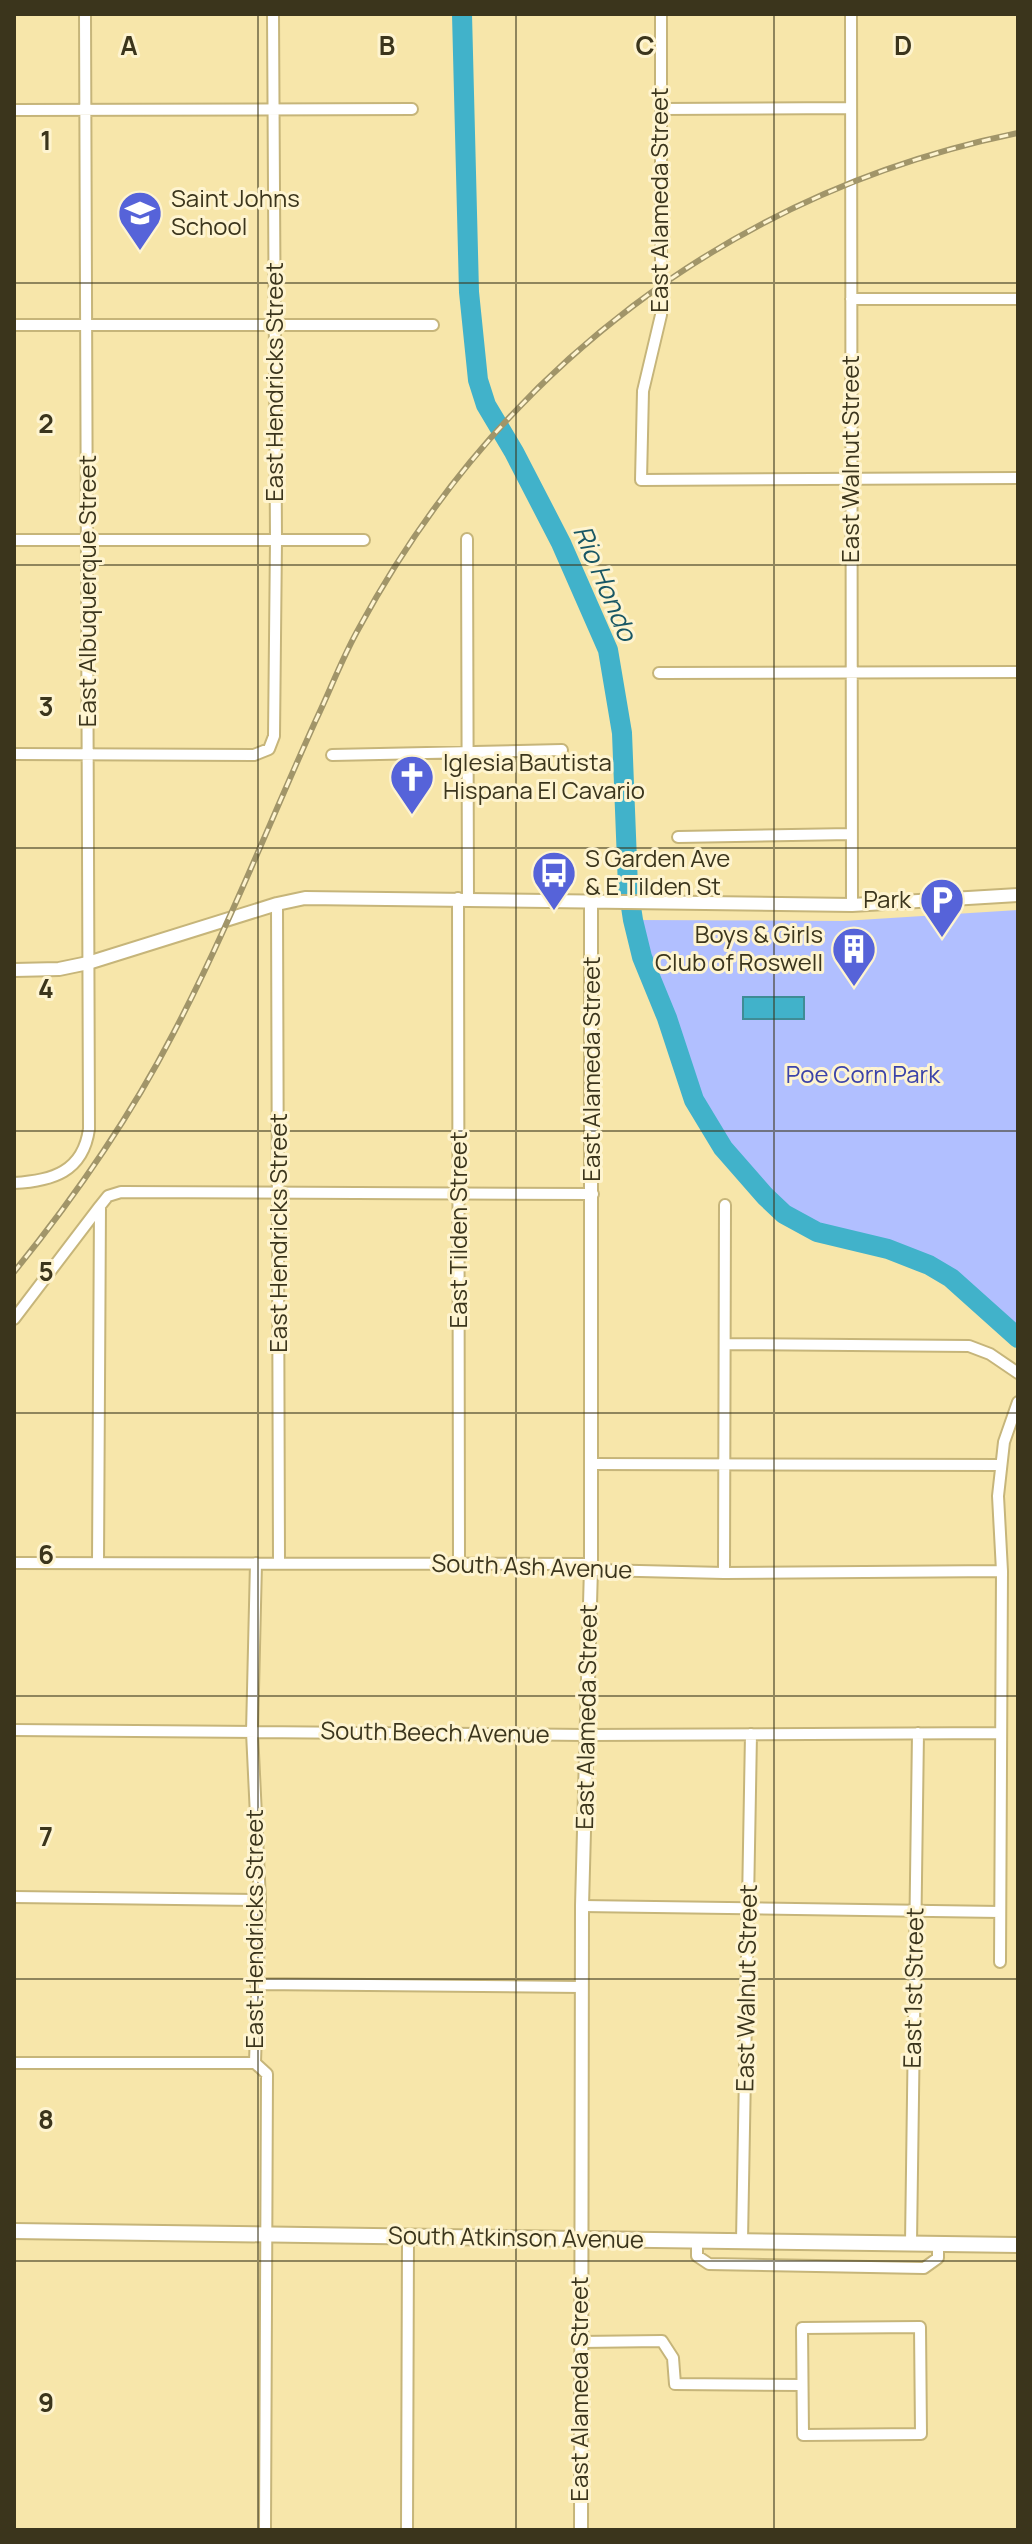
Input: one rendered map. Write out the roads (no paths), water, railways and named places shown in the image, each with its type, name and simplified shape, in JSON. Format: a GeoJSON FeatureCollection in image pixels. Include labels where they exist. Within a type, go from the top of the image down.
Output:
{"type":"FeatureCollection","features":[{"type":"Feature","properties":{"kind":"main road","name":"South Atkinson Avenue"},"geometry":{"type":"LineString","coordinates":[[14,2231],[1018,2245]]}},
{"type":"Feature","properties":{"kind":"street","name":"East Albuquerque Street"},"geometry":{"type":"LineString","coordinates":[[14,1183],[50,1179],[73,1164],[85,1147],[89,1129],[85,14]]}},
{"type":"Feature","properties":{"kind":"street","name":"East Hendricks Street"},"geometry":{"type":"LineString","coordinates":[[88,754],[254,755],[269,749],[274,736],[273,14]]}},
{"type":"Feature","properties":{"kind":"street","name":"East Alameda Street"},"geometry":{"type":"LineString","coordinates":[[661,14],[661,315],[643,391],[641,480],[850,479]]}},
{"type":"Feature","properties":{"kind":"street","name":"East Walnut Street"},"geometry":{"type":"LineString","coordinates":[[851,14],[852,905]]}},
{"type":"Feature","properties":{"kind":"street"},"geometry":{"type":"LineString","coordinates":[[661,109],[851,108]]}},
{"type":"Feature","properties":{"kind":"street"},"geometry":{"type":"LineString","coordinates":[[14,110],[412,109]]}},
{"type":"Feature","properties":{"kind":"street"},"geometry":{"type":"LineString","coordinates":[[851,299],[1018,299]]}},
{"type":"Feature","properties":{"kind":"street"},"geometry":{"type":"LineString","coordinates":[[14,325],[433,325]]}},
{"type":"Feature","properties":{"kind":"street"},"geometry":{"type":"LineString","coordinates":[[850,479],[1018,478]]}},
{"type":"Feature","properties":{"kind":"street","name":"East Tilden Street"},"geometry":{"type":"LineString","coordinates":[[459,1562],[459,1193],[468,753],[467,539]]}},
{"type":"Feature","properties":{"kind":"street"},"geometry":{"type":"LineString","coordinates":[[14,540],[364,540]]}},
{"type":"Feature","properties":{"kind":"street"},"geometry":{"type":"LineString","coordinates":[[659,673],[1018,672]]}},
{"type":"Feature","properties":{"kind":"street"},"geometry":{"type":"LineString","coordinates":[[332,755],[562,750]]}},
{"type":"Feature","properties":{"kind":"street"},"geometry":{"type":"LineString","coordinates":[[14,754],[88,754]]}},
{"type":"Feature","properties":{"kind":"street"},"geometry":{"type":"LineString","coordinates":[[678,837],[851,834]]}},
{"type":"Feature","properties":{"kind":"street"},"geometry":{"type":"LineString","coordinates":[[14,970],[59,969],[88,963],[277,904],[318,897],[852,905],[1018,895]]}},
{"type":"Feature","properties":{"kind":"street","name":"East Alameda Street"},"geometry":{"type":"LineString","coordinates":[[581,2530],[581,1987],[591,1567],[591,903]]}},
{"type":"Feature","properties":{"kind":"street","name":"East Hendricks Street"},"geometry":{"type":"LineString","coordinates":[[277,904],[279,1562]]}},
{"type":"Feature","properties":{"kind":"street"},"geometry":{"type":"LineString","coordinates":[[14,1319],[108,1196],[121,1192],[593,1194]]}},
{"type":"Feature","properties":{"kind":"street"},"geometry":{"type":"LineString","coordinates":[[724,1573],[725,1205]]}},
{"type":"Feature","properties":{"kind":"street"},"geometry":{"type":"LineString","coordinates":[[98,1563],[100,1206]]}},
{"type":"Feature","properties":{"kind":"street"},"geometry":{"type":"LineString","coordinates":[[725,1344],[969,1346],[990,1354],[1018,1373]]}},
{"type":"Feature","properties":{"kind":"street"},"geometry":{"type":"LineString","coordinates":[[1000,1962],[1002,1571],[998,1496],[1007,1429],[1018,1402]]}},
{"type":"Feature","properties":{"kind":"street"},"geometry":{"type":"LineString","coordinates":[[591,1464],[1000,1465]]}},
{"type":"Feature","properties":{"kind":"street","name":"South Ash Avenue"},"geometry":{"type":"LineString","coordinates":[[14,1563],[459,1562],[585,1564],[597,1570],[724,1573],[1002,1571]]}},
{"type":"Feature","properties":{"kind":"street","name":"East Hendricks Street"},"geometry":{"type":"LineString","coordinates":[[256,1563],[252,1732],[260,1900],[255,2063],[267,2074],[265,2530]]}},
{"type":"Feature","properties":{"kind":"street","name":"South Beech Avenue"},"geometry":{"type":"LineString","coordinates":[[14,1730],[587,1735],[1000,1733]]}},
{"type":"Feature","properties":{"kind":"street","name":"East 1st Street"},"geometry":{"type":"LineString","coordinates":[[911,2243],[918,1733]]}},
{"type":"Feature","properties":{"kind":"street","name":"East Walnut Street"},"geometry":{"type":"LineString","coordinates":[[742,2241],[751,1734]]}},
{"type":"Feature","properties":{"kind":"street"},"geometry":{"type":"LineString","coordinates":[[14,1897],[260,1900]]}},
{"type":"Feature","properties":{"kind":"street"},"geometry":{"type":"LineString","coordinates":[[582,1906],[1000,1912]]}},
{"type":"Feature","properties":{"kind":"street"},"geometry":{"type":"LineString","coordinates":[[256,1984],[581,1987]]}},
{"type":"Feature","properties":{"kind":"street"},"geometry":{"type":"LineString","coordinates":[[14,2063],[255,2063]]}},
{"type":"Feature","properties":{"kind":"street"},"geometry":{"type":"LineString","coordinates":[[407,2530],[408,2237]]}},
{"type":"Feature","properties":{"kind":"street"},"geometry":{"type":"LineString","coordinates":[[697,2240],[697,2256],[709,2264],[924,2268],[938,2258],[938,2244]]}},
{"type":"Feature","properties":{"kind":"street"},"geometry":{"type":"LineString","coordinates":[[920,2327],[921,2434],[803,2435],[802,2385],[802,2328],[920,2327]]}},
{"type":"Feature","properties":{"kind":"street"},"geometry":{"type":"LineString","coordinates":[[580,2342],[662,2341],[673,2358],[675,2384],[802,2385]]}},
{"type":"Feature","properties":{"kind":"waterway","name":"Rio Hondo"},"geometry":{"type":"LineString","coordinates":[[462,14],[469,292],[478,380],[486,405],[561,543],[608,650],[622,733],[628,887],[633,920],[642,957],[667,1018],[694,1100],[723,1148],[784,1214],[817,1232],[888,1249],[929,1265],[951,1278],[1018,1338]]}},
{"type":"Feature","properties":{"kind":"railway"},"geometry":{"type":"LineString","coordinates":[[14,1272],[100,1157],[156,1066],[211,957],[353,639],[415,535],[480,451],[553,374],[633,306],[720,248],[813,199],[913,161],[1018,133]]}},
{"type":"Feature","properties":{"kind":"place","name":"Saint Johns School"},"geometry":{"type":"Point","coordinates":[140,252]}},
{"type":"Feature","properties":{"kind":"place","name":"Iglesia Bautista Hispana El Cavario"},"geometry":{"type":"Point","coordinates":[412,816]}},
{"type":"Feature","properties":{"kind":"place","name":"S Garden Ave & E Tilden St"},"geometry":{"type":"Point","coordinates":[554,912]}},
{"type":"Feature","properties":{"kind":"place","name":"Park"},"geometry":{"type":"Point","coordinates":[942,939]}},
{"type":"Feature","properties":{"kind":"place","name":"Boys & Girls Club of Roswell"},"geometry":{"type":"Point","coordinates":[854,988]}},
{"type":"Feature","properties":{"kind":"park label","name":"Poe Corn Park"},"geometry":{"type":"Point","coordinates":[863,1075]}}]}
